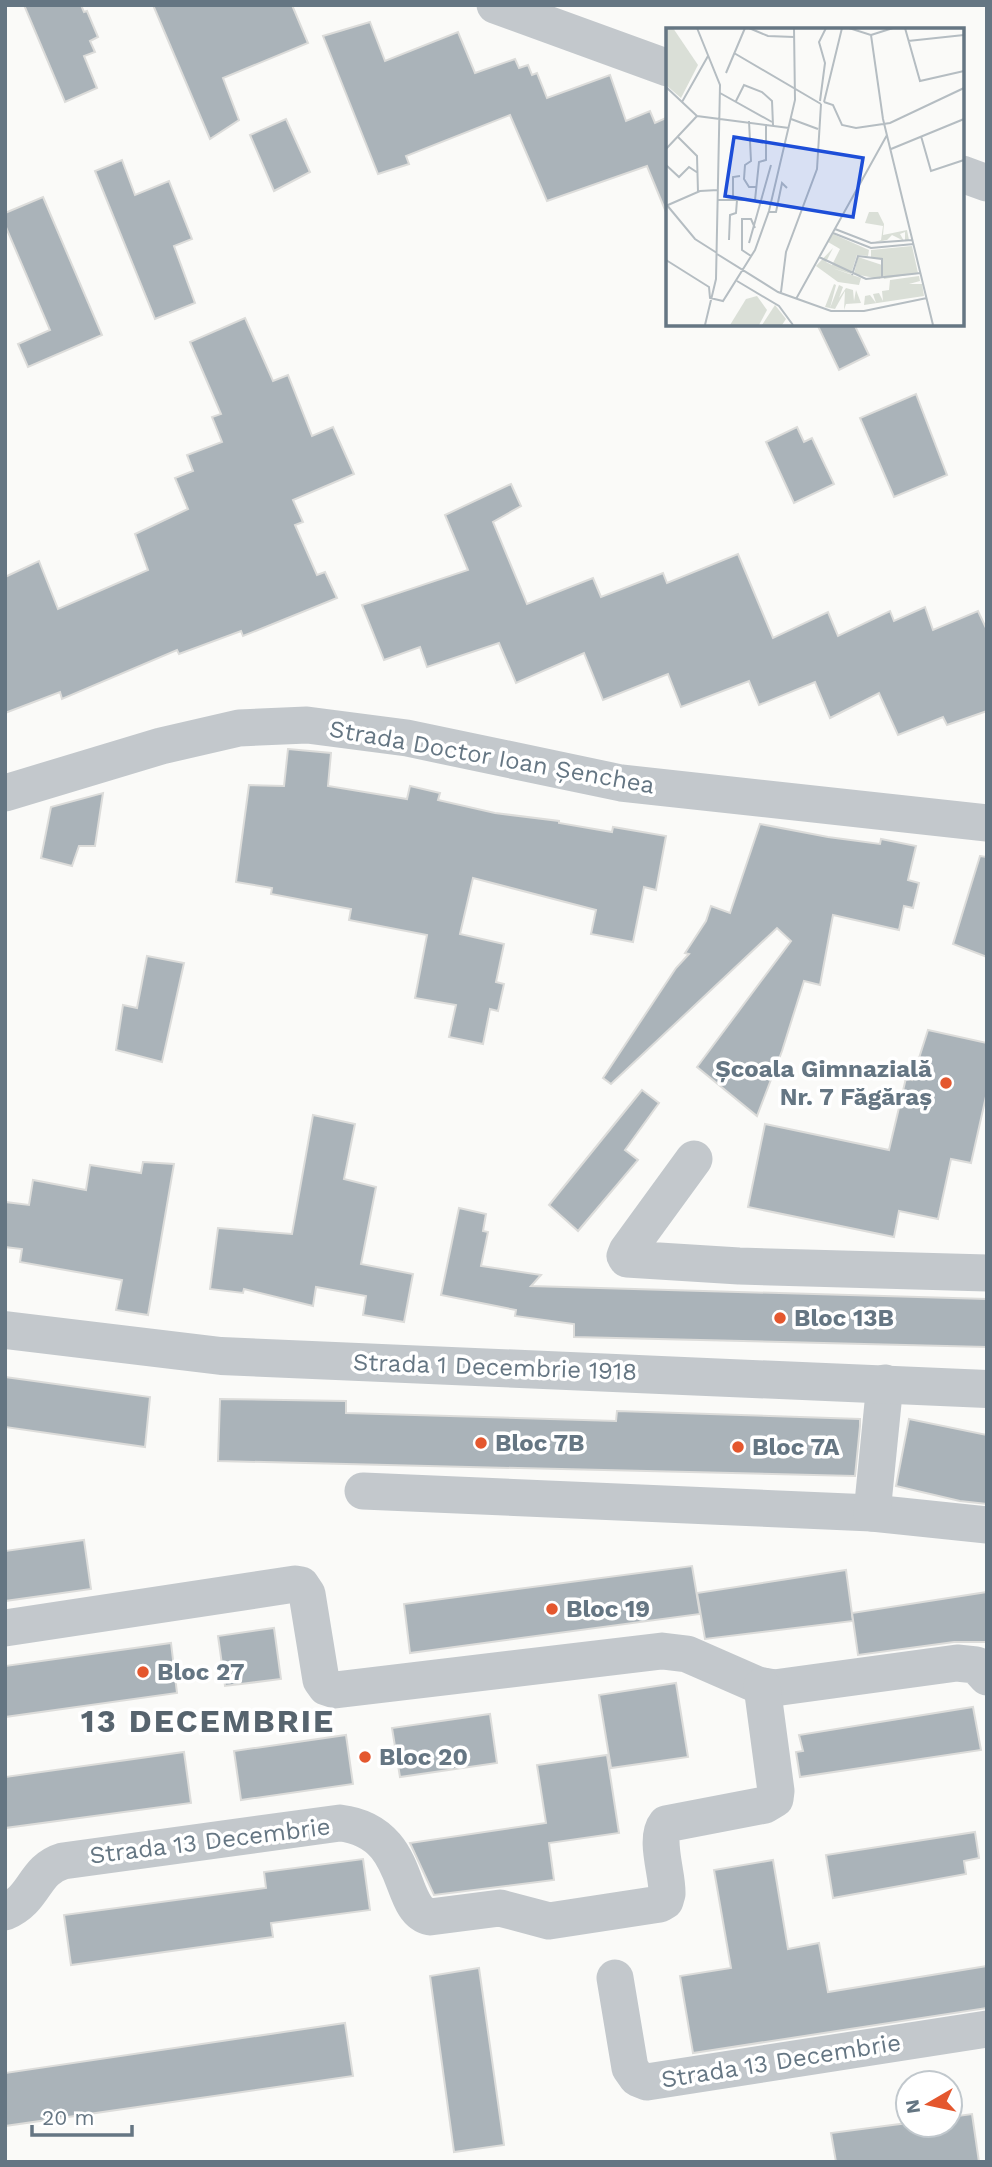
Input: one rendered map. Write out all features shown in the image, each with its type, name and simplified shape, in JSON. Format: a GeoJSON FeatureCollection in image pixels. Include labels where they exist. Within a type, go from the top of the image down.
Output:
{"type":"FeatureCollection","features":[{"type":"Feature","properties":{"kind":"street"},"geometry":{"type":"LineString","coordinates":[[495,5],[666,67]]}},
{"type":"Feature","properties":{"kind":"street"},"geometry":{"type":"LineString","coordinates":[[964,175],[987,183]]}},
{"type":"Feature","properties":{"kind":"street","name":"Strada Doctor Ioan Șenchea"},"geometry":{"type":"LineString","coordinates":[[5,793],[161,746],[239,728],[307,725],[407,738],[621,783],[987,823]]}},
{"type":"Feature","properties":{"kind":"street"},"geometry":{"type":"LineString","coordinates":[[694,1159],[641,1230],[625,1254],[627,1259],[711,1265],[987,1273]]}},
{"type":"Feature","properties":{"kind":"street","name":"Strada 1 Decembrie 1918"},"geometry":{"type":"LineString","coordinates":[[5,1330],[221,1356],[987,1389]]}},
{"type":"Feature","properties":{"kind":"street"},"geometry":{"type":"LineString","coordinates":[[872,1513],[885,1383]]}},
{"type":"Feature","properties":{"kind":"street"},"geometry":{"type":"LineString","coordinates":[[363,1491],[872,1513],[987,1525]]}},
{"type":"Feature","properties":{"kind":"street"},"geometry":{"type":"LineString","coordinates":[[5,1628],[285,1585],[301,1585],[307,1594],[321,1680],[326,1687],[335,1690],[662,1651],[687,1654],[762,1686],[784,1688],[957,1663],[976,1665],[987,1677]]}},
{"type":"Feature","properties":{"kind":"street","name":"Strada 13 Decembrie"},"geometry":{"type":"LineString","coordinates":[[5,1912],[21,1903],[45,1871],[63,1861],[340,1823],[359,1827],[386,1845],[399,1867],[413,1905],[423,1915],[500,1908],[549,1922],[660,1904],[665,1901],[667,1895],[661,1839],[666,1824],[765,1805],[775,1799],[762,1686]]}},
{"type":"Feature","properties":{"kind":"street","name":"Strada 13 Decembrie"},"geometry":{"type":"LineString","coordinates":[[615,1978],[630,2068],[637,2078],[648,2082],[987,2029]]}},
{"type":"Feature","properties":{"kind":"building"},"geometry":{"type":"Polygon","coordinates":[[[24,5],[81,5],[84,12],[87,11],[98,37],[90,41],[95,52],[84,56],[97,88],[65,102],[24,5]]]}},
{"type":"Feature","properties":{"kind":"building"},"geometry":{"type":"Polygon","coordinates":[[[153,5],[292,5],[308,43],[223,78],[239,120],[210,139],[153,5]]]}},
{"type":"Feature","properties":{"kind":"building"},"geometry":{"type":"Polygon","coordinates":[[[370,22],[385,61],[458,32],[475,73],[515,59],[519,68],[528,65],[532,75],[537,73],[547,98],[610,75],[626,121],[650,111],[655,123],[666,118],[666,212],[647,166],[547,201],[510,115],[406,156],[409,164],[378,174],[323,36],[370,22]]]}},
{"type":"Feature","properties":{"kind":"building"},"geometry":{"type":"Polygon","coordinates":[[[286,119],[310,172],[274,191],[250,135],[286,119]]]}},
{"type":"Feature","properties":{"kind":"building"},"geometry":{"type":"Polygon","coordinates":[[[122,160],[135,195],[169,181],[192,239],[174,246],[195,303],[155,319],[95,171],[122,160]]]}},
{"type":"Feature","properties":{"kind":"building"},"geometry":{"type":"Polygon","coordinates":[[[43,197],[102,335],[28,367],[18,344],[50,330],[5,225],[5,213],[43,197]]]}},
{"type":"Feature","properties":{"kind":"building"},"geometry":{"type":"Polygon","coordinates":[[[245,318],[273,381],[288,375],[312,436],[333,427],[354,474],[293,500],[303,522],[295,525],[317,575],[325,572],[337,598],[243,636],[241,631],[179,654],[177,650],[62,699],[60,692],[5,713],[5,577],[39,561],[58,609],[148,570],[135,534],[188,509],[175,478],[193,471],[187,455],[222,442],[212,417],[221,414],[190,342],[245,318]]]}},
{"type":"Feature","properties":{"kind":"building"},"geometry":{"type":"Polygon","coordinates":[[[818,326],[855,326],[869,355],[839,370],[818,326]]]}},
{"type":"Feature","properties":{"kind":"building"},"geometry":{"type":"Polygon","coordinates":[[[916,394],[947,475],[894,497],[860,418],[916,394]]]}},
{"type":"Feature","properties":{"kind":"building"},"geometry":{"type":"Polygon","coordinates":[[[797,427],[804,442],[812,438],[834,484],[794,503],[766,442],[797,427]]]}},
{"type":"Feature","properties":{"kind":"building"},"geometry":{"type":"Polygon","coordinates":[[[511,484],[521,506],[493,522],[527,604],[593,578],[601,597],[663,573],[667,583],[738,554],[773,638],[828,612],[838,636],[890,611],[894,621],[925,607],[933,630],[978,611],[987,630],[987,711],[947,725],[943,717],[898,735],[879,693],[830,718],[815,682],[759,705],[749,681],[681,707],[668,674],[603,700],[584,653],[516,683],[499,643],[427,667],[420,647],[384,660],[362,605],[468,570],[445,515],[511,484]]]}},
{"type":"Feature","properties":{"kind":"building"},"geometry":{"type":"Polygon","coordinates":[[[288,749],[331,753],[328,786],[407,799],[410,786],[440,793],[438,800],[495,813],[559,821],[612,832],[613,827],[666,836],[656,890],[644,887],[633,942],[591,934],[596,910],[473,878],[460,934],[504,944],[496,982],[504,984],[498,1011],[490,1009],[483,1044],[449,1037],[456,1005],[415,998],[427,935],[349,920],[351,909],[271,894],[272,888],[236,882],[249,785],[284,786],[288,749]]]}},
{"type":"Feature","properties":{"kind":"building"},"geometry":{"type":"Polygon","coordinates":[[[103,793],[95,846],[79,846],[72,866],[41,858],[51,807],[103,793]]]}},
{"type":"Feature","properties":{"kind":"building"},"geometry":{"type":"Polygon","coordinates":[[[760,824],[828,837],[880,844],[881,839],[916,846],[908,880],[919,883],[913,908],[904,906],[899,930],[833,915],[820,985],[804,981],[782,1051],[757,1116],[697,1067],[791,941],[777,928],[611,1084],[603,1078],[676,968],[689,954],[685,953],[706,921],[711,906],[730,913],[760,824]]]}},
{"type":"Feature","properties":{"kind":"building"},"geometry":{"type":"Polygon","coordinates":[[[980,856],[987,857],[987,957],[953,944],[980,856]]]}},
{"type":"Feature","properties":{"kind":"building"},"geometry":{"type":"Polygon","coordinates":[[[147,956],[184,963],[162,1062],[116,1050],[123,1005],[137,1008],[147,956]]]}},
{"type":"Feature","properties":{"kind":"building"},"geometry":{"type":"Polygon","coordinates":[[[928,1030],[987,1043],[987,1092],[971,1163],[951,1159],[938,1219],[899,1211],[894,1237],[748,1207],[765,1124],[889,1150],[906,1078],[912,1080],[928,1030]]]}},
{"type":"Feature","properties":{"kind":"building"},"geometry":{"type":"Polygon","coordinates":[[[642,1090],[659,1103],[625,1150],[638,1160],[578,1231],[549,1205],[642,1090]]]}},
{"type":"Feature","properties":{"kind":"building"},"geometry":{"type":"Polygon","coordinates":[[[313,1115],[355,1124],[344,1179],[376,1187],[361,1264],[413,1274],[404,1322],[363,1315],[366,1296],[316,1287],[313,1306],[244,1289],[243,1293],[210,1289],[218,1228],[292,1234],[313,1115]]]}},
{"type":"Feature","properties":{"kind":"building"},"geometry":{"type":"Polygon","coordinates":[[[143,1162],[174,1164],[148,1315],[116,1310],[122,1280],[20,1262],[22,1249],[5,1247],[5,1202],[29,1205],[33,1180],[86,1190],[90,1165],[141,1173],[143,1162]]]}},
{"type":"Feature","properties":{"kind":"building","name":"Bloc 13B"},"geometry":{"type":"Polygon","coordinates":[[[459,1208],[486,1214],[483,1231],[488,1232],[481,1266],[541,1275],[531,1286],[987,1299],[987,1347],[574,1337],[574,1324],[515,1316],[516,1310],[441,1295],[459,1208]]]}},
{"type":"Feature","properties":{"kind":"building"},"geometry":{"type":"Polygon","coordinates":[[[5,1377],[150,1397],[145,1447],[5,1427],[5,1377]]]}},
{"type":"Feature","properties":{"kind":"building"},"geometry":{"type":"Polygon","coordinates":[[[220,1399],[346,1401],[346,1413],[616,1421],[617,1411],[860,1419],[860,1426],[855,1476],[218,1461],[220,1399]]]}},
{"type":"Feature","properties":{"kind":"building"},"geometry":{"type":"Polygon","coordinates":[[[909,1419],[987,1435],[987,1504],[960,1501],[896,1486],[909,1419]]]}},
{"type":"Feature","properties":{"kind":"building"},"geometry":{"type":"Polygon","coordinates":[[[84,1540],[91,1589],[5,1601],[5,1551],[84,1540]]]}},
{"type":"Feature","properties":{"kind":"building","name":"Bloc 19"},"geometry":{"type":"Polygon","coordinates":[[[692,1566],[700,1614],[410,1653],[404,1604],[692,1566]]]}},
{"type":"Feature","properties":{"kind":"building"},"geometry":{"type":"Polygon","coordinates":[[[846,1570],[853,1621],[705,1639],[697,1593],[846,1570]]]}},
{"type":"Feature","properties":{"kind":"building"},"geometry":{"type":"Polygon","coordinates":[[[987,1592],[987,1642],[954,1642],[858,1655],[852,1613],[987,1592]]]}},
{"type":"Feature","properties":{"kind":"building"},"geometry":{"type":"Polygon","coordinates":[[[274,1628],[281,1679],[225,1686],[218,1636],[274,1628]]]}},
{"type":"Feature","properties":{"kind":"building","name":"Bloc 27"},"geometry":{"type":"Polygon","coordinates":[[[171,1643],[177,1693],[5,1717],[5,1666],[171,1643]]]}},
{"type":"Feature","properties":{"kind":"building"},"geometry":{"type":"Polygon","coordinates":[[[676,1683],[688,1757],[611,1768],[599,1695],[676,1683]]]}},
{"type":"Feature","properties":{"kind":"building"},"geometry":{"type":"Polygon","coordinates":[[[973,1707],[981,1750],[800,1777],[796,1752],[803,1751],[799,1735],[973,1707]]]}},
{"type":"Feature","properties":{"kind":"building"},"geometry":{"type":"Polygon","coordinates":[[[490,1714],[497,1763],[400,1777],[392,1728],[490,1714]]]}},
{"type":"Feature","properties":{"kind":"building"},"geometry":{"type":"Polygon","coordinates":[[[346,1735],[353,1784],[241,1800],[234,1751],[346,1735]]]}},
{"type":"Feature","properties":{"kind":"building"},"geometry":{"type":"Polygon","coordinates":[[[184,1752],[191,1803],[5,1828],[5,1777],[184,1752]]]}},
{"type":"Feature","properties":{"kind":"building"},"geometry":{"type":"Polygon","coordinates":[[[607,1755],[619,1833],[549,1843],[554,1880],[434,1895],[410,1843],[546,1823],[537,1765],[607,1755]]]}},
{"type":"Feature","properties":{"kind":"building"},"geometry":{"type":"Polygon","coordinates":[[[975,1832],[979,1858],[964,1861],[966,1874],[833,1898],[826,1855],[975,1832]]]}},
{"type":"Feature","properties":{"kind":"building"},"geometry":{"type":"Polygon","coordinates":[[[363,1859],[370,1910],[271,1923],[273,1937],[71,1965],[64,1915],[266,1888],[264,1872],[363,1859]]]}},
{"type":"Feature","properties":{"kind":"building"},"geometry":{"type":"Polygon","coordinates":[[[773,1860],[788,1949],[819,1943],[828,1992],[987,1966],[987,2008],[693,2053],[680,1976],[731,1968],[714,1870],[773,1860]]]}},
{"type":"Feature","properties":{"kind":"building"},"geometry":{"type":"Polygon","coordinates":[[[479,1968],[504,2145],[454,2152],[430,1976],[479,1968]]]}},
{"type":"Feature","properties":{"kind":"building"},"geometry":{"type":"Polygon","coordinates":[[[345,2023],[353,2076],[5,2126],[5,2073],[345,2023]]]}},
{"type":"Feature","properties":{"kind":"building"},"geometry":{"type":"Polygon","coordinates":[[[972,2114],[979,2162],[836,2162],[831,2133],[894,2125],[894,2139],[964,2139],[964,2115],[972,2114]]]}},
{"type":"Feature","properties":{"kind":"place","name":"Școala Gimnazială Nr. 7 Făgăraș"},"geometry":{"type":"Point","coordinates":[946,1083]}},
{"type":"Feature","properties":{"kind":"place","name":"Bloc 13B"},"geometry":{"type":"Point","coordinates":[780,1318]}},
{"type":"Feature","properties":{"kind":"place","name":"Bloc 7B"},"geometry":{"type":"Point","coordinates":[481,1443]}},
{"type":"Feature","properties":{"kind":"place","name":"Bloc 7A"},"geometry":{"type":"Point","coordinates":[738,1447]}},
{"type":"Feature","properties":{"kind":"place","name":"Bloc 19"},"geometry":{"type":"Point","coordinates":[552,1609]}},
{"type":"Feature","properties":{"kind":"place","name":"Bloc 27"},"geometry":{"type":"Point","coordinates":[143,1672]}},
{"type":"Feature","properties":{"kind":"place","name":"Bloc 20"},"geometry":{"type":"Point","coordinates":[365,1757]}},
{"type":"Feature","properties":{"kind":"district","name":"13 DECEMBRIE"},"geometry":{"type":"Point","coordinates":[208,1721]}}]}
